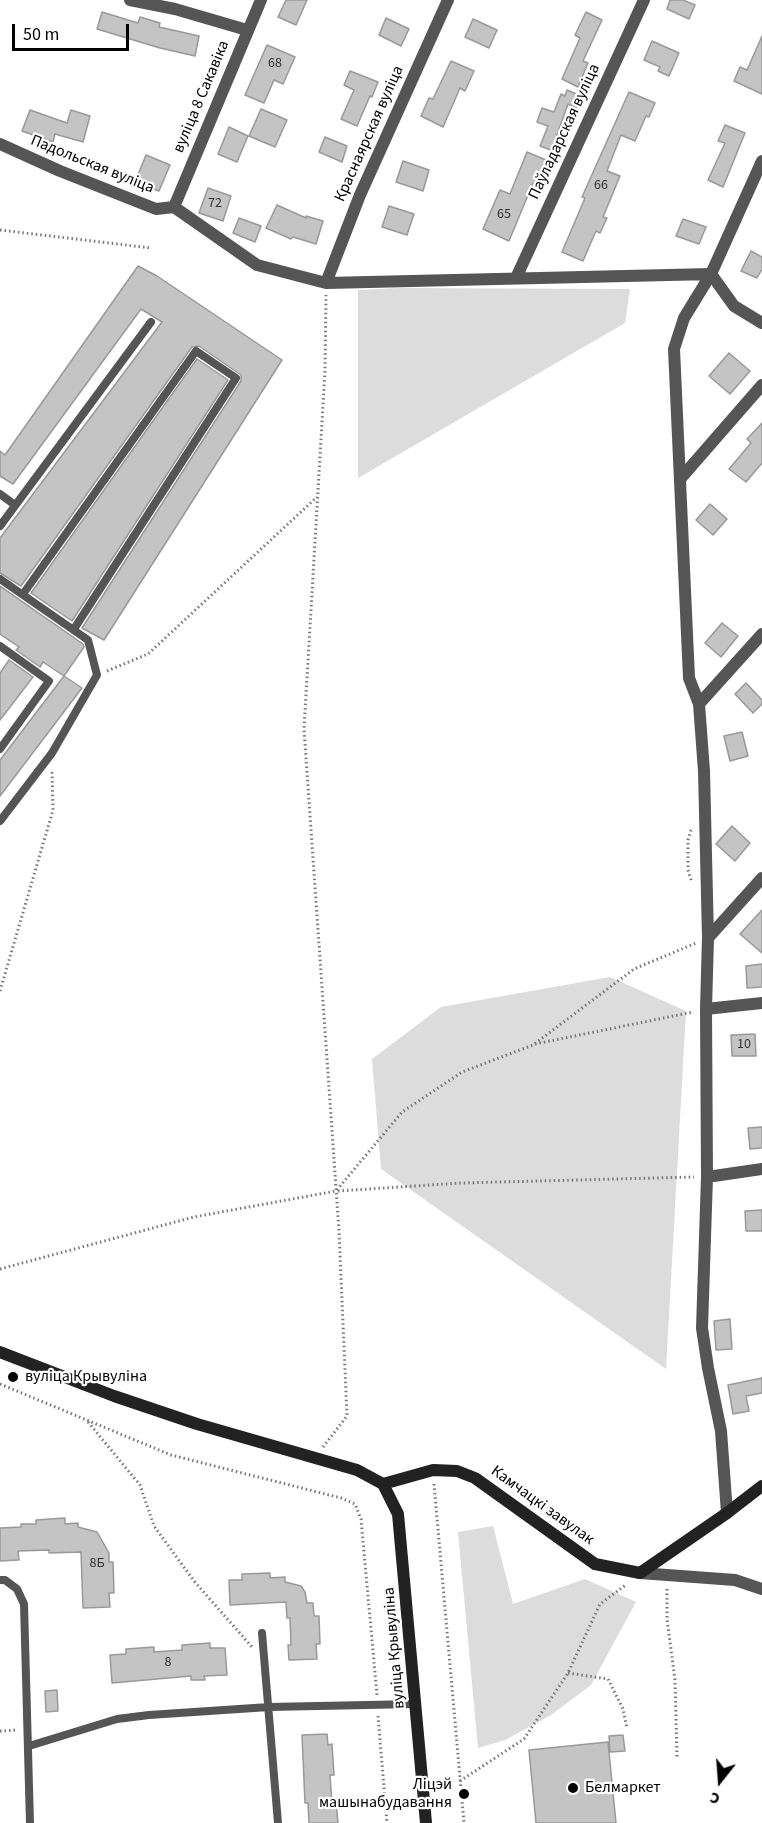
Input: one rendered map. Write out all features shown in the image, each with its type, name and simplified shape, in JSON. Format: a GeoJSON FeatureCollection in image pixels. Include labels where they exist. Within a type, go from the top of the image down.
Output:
{"type":"FeatureCollection","features":[{"type":"Feature","properties":{"kind":"main road"},"geometry":{"type":"LineString","coordinates":[[0,1352],[114,1396],[196,1424],[357,1470],[383,1484]]}},
{"type":"Feature","properties":{"kind":"main road","name":"Камчацкі завулак"},"geometry":{"type":"LineString","coordinates":[[383,1484],[433,1470],[457,1471],[475,1478],[595,1564],[640,1574]]}},
{"type":"Feature","properties":{"kind":"main road","name":"вуліца Крывуліна"},"geometry":{"type":"LineString","coordinates":[[383,1484],[398,1514],[426,1823]]}},
{"type":"Feature","properties":{"kind":"main road"},"geometry":{"type":"LineString","coordinates":[[640,1574],[762,1486]]}},
{"type":"Feature","properties":{"kind":"street"},"geometry":{"type":"LineString","coordinates":[[130,0],[175,9],[247,30]]}},
{"type":"Feature","properties":{"kind":"street","name":"вуліца 8 Сакавіка"},"geometry":{"type":"LineString","coordinates":[[174,207],[261,0]]}},
{"type":"Feature","properties":{"kind":"street","name":"Краснаярская вуліца"},"geometry":{"type":"LineString","coordinates":[[326,284],[360,195],[448,0]]}},
{"type":"Feature","properties":{"kind":"street","name":"Паўладарская вуліца"},"geometry":{"type":"LineString","coordinates":[[516,278],[644,0]]}},
{"type":"Feature","properties":{"kind":"street","name":"Падольская вуліца"},"geometry":{"type":"LineString","coordinates":[[0,144],[60,171],[156,209],[174,207]]}},
{"type":"Feature","properties":{"kind":"street"},"geometry":{"type":"LineString","coordinates":[[727,1513],[721,1431],[702,1328],[707,1177],[708,938],[704,771],[699,704],[689,678],[674,349],[684,318],[711,274],[762,161]]}},
{"type":"Feature","properties":{"kind":"street"},"geometry":{"type":"LineString","coordinates":[[174,207],[257,265],[326,284],[711,274]]}},
{"type":"Feature","properties":{"kind":"street"},"geometry":{"type":"LineString","coordinates":[[711,274],[734,306],[762,323]]}},
{"type":"Feature","properties":{"kind":"street"},"geometry":{"type":"LineString","coordinates":[[681,478],[762,385]]}},
{"type":"Feature","properties":{"kind":"street"},"geometry":{"type":"LineString","coordinates":[[699,704],[762,633]]}},
{"type":"Feature","properties":{"kind":"street"},"geometry":{"type":"LineString","coordinates":[[708,938],[762,878]]}},
{"type":"Feature","properties":{"kind":"street"},"geometry":{"type":"LineString","coordinates":[[706,1009],[762,1003]]}},
{"type":"Feature","properties":{"kind":"street"},"geometry":{"type":"LineString","coordinates":[[707,1177],[762,1169]]}},
{"type":"Feature","properties":{"kind":"street"},"geometry":{"type":"LineString","coordinates":[[640,1574],[735,1580],[762,1588]]}},
{"type":"Feature","properties":{"kind":"lane"},"geometry":{"type":"LineString","coordinates":[[0,526],[151,322]]}},
{"type":"Feature","properties":{"kind":"lane"},"geometry":{"type":"LineString","coordinates":[[23,594],[196,351],[237,378],[74,629]]}},
{"type":"Feature","properties":{"kind":"lane"},"geometry":{"type":"LineString","coordinates":[[0,494],[15,505]]}},
{"type":"Feature","properties":{"kind":"lane"},"geometry":{"type":"LineString","coordinates":[[0,579],[88,640],[97,675],[52,753],[0,821]]}},
{"type":"Feature","properties":{"kind":"lane"},"geometry":{"type":"LineString","coordinates":[[0,658],[3,648],[49,681],[0,749]]}},
{"type":"Feature","properties":{"kind":"lane"},"geometry":{"type":"LineString","coordinates":[[0,1580],[4,1580],[17,1589],[24,1604],[30,1823]]}},
{"type":"Feature","properties":{"kind":"lane"},"geometry":{"type":"LineString","coordinates":[[262,1634],[279,1823]]}},
{"type":"Feature","properties":{"kind":"lane"},"geometry":{"type":"LineString","coordinates":[[28,1746],[117,1719],[149,1714],[269,1707],[417,1704]]}},
{"type":"Feature","properties":{"kind":"path"},"geometry":{"type":"LineString","coordinates":[[0,230],[151,248]]}},
{"type":"Feature","properties":{"kind":"path"},"geometry":{"type":"LineString","coordinates":[[314,1458],[347,1416],[336,1191],[304,729],[325,371],[326,284]]}},
{"type":"Feature","properties":{"kind":"path"},"geometry":{"type":"LineString","coordinates":[[97,675],[148,654],[318,496]]}},
{"type":"Feature","properties":{"kind":"path"},"geometry":{"type":"LineString","coordinates":[[0,990],[52,810],[52,753]]}},
{"type":"Feature","properties":{"kind":"path"},"geometry":{"type":"LineString","coordinates":[[533,1045],[634,969],[708,938]]}},
{"type":"Feature","properties":{"kind":"path"},"geometry":{"type":"LineString","coordinates":[[336,1191],[402,1112],[462,1072],[533,1045],[706,1009]]}},
{"type":"Feature","properties":{"kind":"path"},"geometry":{"type":"LineString","coordinates":[[0,1269],[194,1217],[336,1191],[460,1183],[707,1177]]}},
{"type":"Feature","properties":{"kind":"path"},"geometry":{"type":"LineString","coordinates":[[0,1384],[171,1455],[341,1498],[355,1504],[361,1519],[387,1823]]}},
{"type":"Feature","properties":{"kind":"path"},"geometry":{"type":"LineString","coordinates":[[87,1420],[140,1485],[154,1526],[194,1581],[265,1662]]}},
{"type":"Feature","properties":{"kind":"path"},"geometry":{"type":"LineString","coordinates":[[433,1470],[464,1823]]}},
{"type":"Feature","properties":{"kind":"path"},"geometry":{"type":"LineString","coordinates":[[460,1781],[524,1739],[568,1673],[600,1604],[640,1574]]}},
{"type":"Feature","properties":{"kind":"path"},"geometry":{"type":"LineString","coordinates":[[667,1575],[667,1619],[675,1680],[677,1758]]}},
{"type":"Feature","properties":{"kind":"path"},"geometry":{"type":"LineString","coordinates":[[568,1673],[608,1679],[623,1709],[627,1728]]}},
{"type":"Feature","properties":{"kind":"path"},"geometry":{"type":"LineString","coordinates":[[0,1731],[28,1730]]}},
{"type":"Feature","properties":{"kind":"shaded area"},"geometry":{"type":"Polygon","coordinates":[[[398,288],[630,289],[625,323],[358,478],[358,290],[398,288]]]}},
{"type":"Feature","properties":{"kind":"shaded area"},"geometry":{"type":"Polygon","coordinates":[[[610,977],[686,1011],[666,1369],[381,1169],[372,1059],[441,1007],[610,977]]]}},
{"type":"Feature","properties":{"kind":"shaded area"},"geometry":{"type":"Polygon","coordinates":[[[493,1526],[513,1604],[585,1579],[636,1602],[591,1685],[551,1715],[505,1740],[478,1748],[458,1532],[493,1526]]]}},
{"type":"Feature","properties":{"kind":"building"},"geometry":{"type":"Polygon","coordinates":[[[286,0],[307,0],[296,25],[278,17],[286,0]]]}},
{"type":"Feature","properties":{"kind":"building"},"geometry":{"type":"Polygon","coordinates":[[[670,0],[683,0],[695,5],[689,19],[667,9],[670,0]]]}},
{"type":"Feature","properties":{"kind":"building"},"geometry":{"type":"Polygon","coordinates":[[[102,12],[138,23],[140,17],[160,23],[159,27],[199,36],[195,56],[97,29],[102,12]]]}},
{"type":"Feature","properties":{"kind":"building"},"geometry":{"type":"Polygon","coordinates":[[[586,12],[602,20],[583,61],[588,63],[578,87],[562,79],[580,38],[575,35],[586,12]]]}},
{"type":"Feature","properties":{"kind":"building"},"geometry":{"type":"Polygon","coordinates":[[[386,18],[409,29],[401,46],[379,35],[386,18]]]}},
{"type":"Feature","properties":{"kind":"building"},"geometry":{"type":"Polygon","coordinates":[[[473,19],[497,30],[489,48],[465,37],[473,19]]]}},
{"type":"Feature","properties":{"kind":"building"},"geometry":{"type":"Polygon","coordinates":[[[762,36],[762,94],[734,81],[740,67],[747,70],[762,36]]]}},
{"type":"Feature","properties":{"kind":"building"},"geometry":{"type":"Polygon","coordinates":[[[652,41],[679,53],[669,76],[658,71],[660,67],[644,60],[652,41]]]}},
{"type":"Feature","properties":{"kind":"building"},"geometry":{"type":"Polygon","coordinates":[[[267,45],[295,57],[283,84],[274,80],[264,103],[245,95],[267,45]]]}},
{"type":"Feature","properties":{"kind":"building"},"geometry":{"type":"Polygon","coordinates":[[[451,61],[474,71],[465,91],[460,88],[443,127],[421,116],[429,98],[433,99],[451,61]]]}},
{"type":"Feature","properties":{"kind":"building"},"geometry":{"type":"Polygon","coordinates":[[[350,71],[378,82],[357,126],[341,119],[354,90],[344,85],[350,71]]]}},
{"type":"Feature","properties":{"kind":"building"},"geometry":{"type":"Polygon","coordinates":[[[567,90],[581,96],[576,108],[568,104],[556,138],[561,140],[556,152],[540,146],[548,126],[537,122],[542,108],[554,112],[561,94],[565,96],[567,90]]]}},
{"type":"Feature","properties":{"kind":"building"},"geometry":{"type":"Polygon","coordinates":[[[629,92],[655,103],[649,117],[646,116],[635,141],[621,135],[607,171],[620,176],[603,217],[607,218],[600,233],[596,231],[583,261],[562,252],[585,198],[582,197],[629,92]]]}},
{"type":"Feature","properties":{"kind":"building"},"geometry":{"type":"Polygon","coordinates":[[[261,109],[287,120],[275,147],[249,136],[261,109]]]}},
{"type":"Feature","properties":{"kind":"building"},"geometry":{"type":"Polygon","coordinates":[[[30,110],[67,123],[71,110],[90,116],[83,142],[55,134],[53,142],[22,131],[30,110]]]}},
{"type":"Feature","properties":{"kind":"building"},"geometry":{"type":"Polygon","coordinates":[[[725,125],[745,133],[723,187],[708,180],[725,143],[718,141],[725,125]]]}},
{"type":"Feature","properties":{"kind":"building"},"geometry":{"type":"Polygon","coordinates":[[[229,127],[248,136],[237,162],[218,154],[229,127]]]}},
{"type":"Feature","properties":{"kind":"building"},"geometry":{"type":"Polygon","coordinates":[[[325,137],[347,146],[342,162],[319,152],[325,137]]]}},
{"type":"Feature","properties":{"kind":"building"},"geometry":{"type":"Polygon","coordinates":[[[527,152],[546,160],[536,184],[533,183],[509,241],[483,229],[500,190],[510,194],[527,152]]]}},
{"type":"Feature","properties":{"kind":"building"},"geometry":{"type":"Polygon","coordinates":[[[146,155],[170,165],[159,191],[135,182],[146,155]]]}},
{"type":"Feature","properties":{"kind":"building"},"geometry":{"type":"Polygon","coordinates":[[[403,161],[429,170],[423,191],[396,182],[403,161]]]}},
{"type":"Feature","properties":{"kind":"building"},"geometry":{"type":"Polygon","coordinates":[[[208,188],[231,196],[223,221],[199,213],[208,188]]]}},
{"type":"Feature","properties":{"kind":"building"},"geometry":{"type":"Polygon","coordinates":[[[277,205],[306,218],[306,216],[323,221],[316,244],[293,237],[291,239],[266,228],[277,205]]]}},
{"type":"Feature","properties":{"kind":"building"},"geometry":{"type":"Polygon","coordinates":[[[389,206],[414,214],[407,235],[382,227],[389,206]]]}},
{"type":"Feature","properties":{"kind":"building"},"geometry":{"type":"Polygon","coordinates":[[[239,218],[261,226],[255,242],[233,233],[239,218]]]}},
{"type":"Feature","properties":{"kind":"building"},"geometry":{"type":"Polygon","coordinates":[[[683,219],[706,227],[699,244],[676,236],[683,219]]]}},
{"type":"Feature","properties":{"kind":"building"},"geometry":{"type":"Polygon","coordinates":[[[751,251],[762,257],[762,269],[757,278],[741,271],[751,251]]]}},
{"type":"Feature","properties":{"kind":"building"},"geometry":{"type":"Polygon","coordinates":[[[138,266],[157,276],[282,360],[104,640],[82,628],[241,381],[241,375],[199,346],[192,347],[21,586],[0,573],[0,538],[162,322],[141,309],[13,484],[0,476],[0,451],[5,455],[138,266]]]}},
{"type":"Feature","properties":{"kind":"building"},"geometry":{"type":"Polygon","coordinates":[[[729,353],[750,371],[730,394],[709,376],[729,353]]]}},
{"type":"Feature","properties":{"kind":"building"},"geometry":{"type":"Polygon","coordinates":[[[197,359],[228,380],[72,621],[31,593],[197,359]]]}},
{"type":"Feature","properties":{"kind":"building"},"geometry":{"type":"Polygon","coordinates":[[[762,423],[762,463],[746,482],[729,469],[751,443],[747,439],[762,423]]]}},
{"type":"Feature","properties":{"kind":"building"},"geometry":{"type":"Polygon","coordinates":[[[710,504],[727,519],[713,535],[696,520],[710,504]]]}},
{"type":"Feature","properties":{"kind":"building"},"geometry":{"type":"Polygon","coordinates":[[[0,586],[83,644],[84,647],[64,676],[43,662],[40,667],[16,650],[19,647],[0,634],[0,586]]]}},
{"type":"Feature","properties":{"kind":"building"},"geometry":{"type":"Polygon","coordinates":[[[722,623],[738,636],[721,657],[705,643],[722,623]]]}},
{"type":"Feature","properties":{"kind":"building"},"geometry":{"type":"Polygon","coordinates":[[[9,660],[33,677],[0,720],[0,673],[9,660]]]}},
{"type":"Feature","properties":{"kind":"building"},"geometry":{"type":"Polygon","coordinates":[[[64,676],[82,688],[0,796],[0,760],[64,676]]]}},
{"type":"Feature","properties":{"kind":"building"},"geometry":{"type":"Polygon","coordinates":[[[746,683],[762,700],[762,704],[753,713],[735,694],[746,683]]]}},
{"type":"Feature","properties":{"kind":"building"},"geometry":{"type":"Polygon","coordinates":[[[742,732],[748,756],[730,761],[724,736],[742,732]]]}},
{"type":"Feature","properties":{"kind":"building"},"geometry":{"type":"Polygon","coordinates":[[[732,826],[750,843],[735,861],[716,844],[732,826]]]}},
{"type":"Feature","properties":{"kind":"building"},"geometry":{"type":"Polygon","coordinates":[[[762,910],[762,953],[740,934],[762,910]]]}},
{"type":"Feature","properties":{"kind":"building"},"geometry":{"type":"Polygon","coordinates":[[[762,964],[762,987],[747,988],[746,966],[762,964]]]}},
{"type":"Feature","properties":{"kind":"building"},"geometry":{"type":"Polygon","coordinates":[[[755,1034],[756,1056],[732,1056],[731,1035],[755,1034]]]}},
{"type":"Feature","properties":{"kind":"building"},"geometry":{"type":"Polygon","coordinates":[[[762,1127],[762,1148],[750,1149],[748,1128],[762,1127]]]}},
{"type":"Feature","properties":{"kind":"building"},"geometry":{"type":"Polygon","coordinates":[[[762,1210],[762,1231],[746,1231],[745,1211],[762,1210]]]}},
{"type":"Feature","properties":{"kind":"building"},"geometry":{"type":"Polygon","coordinates":[[[730,1319],[732,1349],[716,1350],[714,1321],[730,1319]]]}},
{"type":"Feature","properties":{"kind":"building"},"geometry":{"type":"Polygon","coordinates":[[[762,1378],[762,1393],[746,1396],[749,1411],[733,1414],[728,1385],[762,1378]]]}},
{"type":"Feature","properties":{"kind":"building"},"geometry":{"type":"Polygon","coordinates":[[[65,1518],[65,1524],[78,1523],[78,1527],[97,1532],[109,1553],[109,1562],[113,1562],[114,1593],[109,1593],[110,1607],[83,1608],[81,1552],[18,1551],[19,1560],[0,1561],[0,1528],[36,1524],[36,1520],[65,1518]]]}},
{"type":"Feature","properties":{"kind":"building"},"geometry":{"type":"Polygon","coordinates":[[[270,1573],[270,1578],[285,1577],[285,1582],[301,1586],[307,1603],[313,1603],[314,1616],[319,1616],[320,1644],[316,1644],[317,1659],[289,1660],[290,1618],[287,1618],[286,1602],[230,1605],[229,1580],[242,1580],[242,1574],[270,1573]]]}},
{"type":"Feature","properties":{"kind":"building"},"geometry":{"type":"Polygon","coordinates":[[[210,1643],[210,1648],[225,1648],[227,1675],[204,1676],[205,1680],[191,1680],[191,1676],[112,1683],[110,1655],[126,1654],[126,1649],[154,1647],[154,1652],[182,1650],[182,1645],[210,1643]]]}},
{"type":"Feature","properties":{"kind":"building"},"geometry":{"type":"Polygon","coordinates":[[[57,1690],[58,1711],[46,1712],[45,1691],[57,1690]]]}},
{"type":"Feature","properties":{"kind":"building"},"geometry":{"type":"Polygon","coordinates":[[[327,1734],[328,1745],[332,1744],[334,1775],[330,1775],[332,1803],[336,1802],[338,1823],[309,1823],[308,1803],[305,1803],[302,1735],[327,1734]]]}},
{"type":"Feature","properties":{"kind":"building"},"geometry":{"type":"Polygon","coordinates":[[[623,1735],[625,1751],[610,1752],[609,1736],[623,1735]]]}},
{"type":"Feature","properties":{"kind":"building","name":"Белмаркет"},"geometry":{"type":"Polygon","coordinates":[[[608,1742],[616,1823],[536,1823],[529,1750],[608,1742]]]}},
{"type":"Feature","properties":{"kind":"place","name":"вуліца Крывуліна"},"geometry":{"type":"Point","coordinates":[13,1377]}},
{"type":"Feature","properties":{"kind":"place","name":"Белмаркет"},"geometry":{"type":"Point","coordinates":[573,1788]}},
{"type":"Feature","properties":{"kind":"place","name":"Ліцэй машынабудавання"},"geometry":{"type":"Point","coordinates":[464,1794]}}]}
